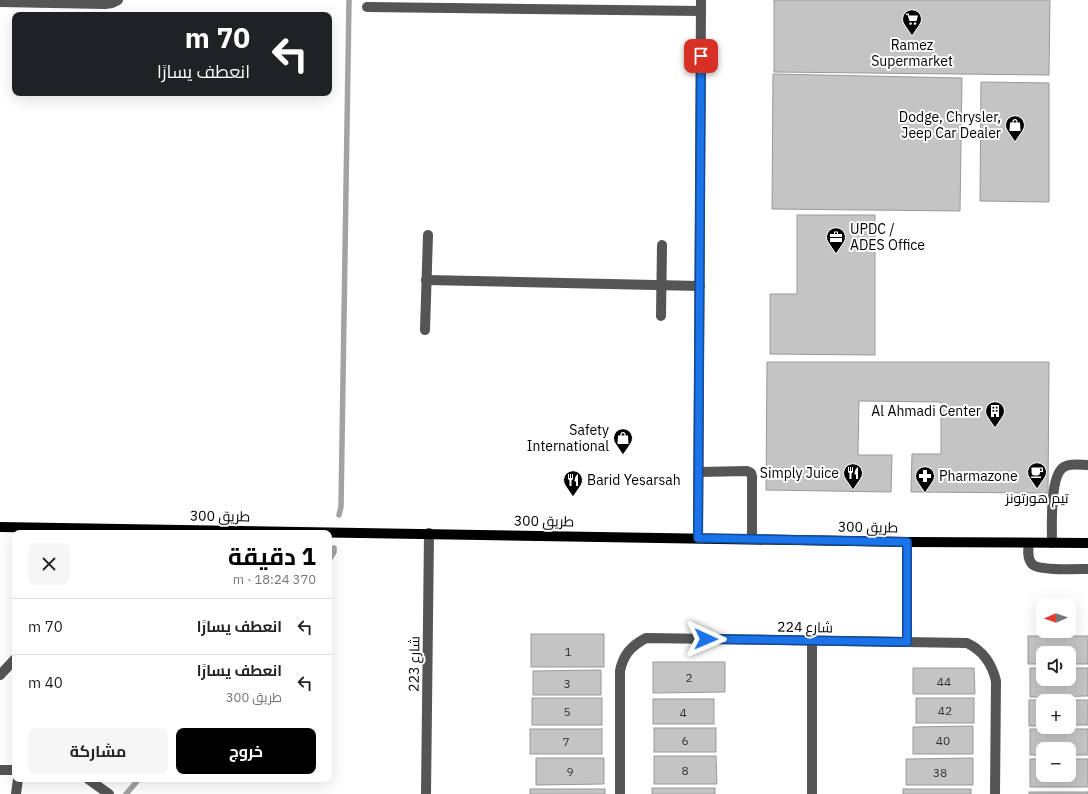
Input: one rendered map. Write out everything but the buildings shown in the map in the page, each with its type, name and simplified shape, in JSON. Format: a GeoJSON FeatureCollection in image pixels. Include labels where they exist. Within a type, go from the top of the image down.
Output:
{"type":"FeatureCollection","features":[{"type":"Feature","properties":{"kind":"main road","name":"طريق 300"},"geometry":{"type":"LineString","coordinates":[[0,527],[119,530]]}},
{"type":"Feature","properties":{"kind":"main road","name":"طريق 300"},"geometry":{"type":"LineString","coordinates":[[332,533],[752,538],[907,542],[1088,543]]}},
{"type":"Feature","properties":{"kind":"street"},"geometry":{"type":"LineString","coordinates":[[0,2],[105,4],[118,0]]}},
{"type":"Feature","properties":{"kind":"street"},"geometry":{"type":"LineString","coordinates":[[698,538],[701,0]]}},
{"type":"Feature","properties":{"kind":"street"},"geometry":{"type":"LineString","coordinates":[[367,7],[507,5],[701,11]]}},
{"type":"Feature","properties":{"kind":"street"},"geometry":{"type":"LineString","coordinates":[[425,330],[428,235]]}},
{"type":"Feature","properties":{"kind":"street"},"geometry":{"type":"LineString","coordinates":[[661,316],[662,245]]}},
{"type":"Feature","properties":{"kind":"street"},"geometry":{"type":"LineString","coordinates":[[426,280],[700,286]]}},
{"type":"Feature","properties":{"kind":"street"},"geometry":{"type":"LineString","coordinates":[[1052,542],[1052,505],[1056,482],[1060,470],[1066,465],[1088,465]]}},
{"type":"Feature","properties":{"kind":"street"},"geometry":{"type":"LineString","coordinates":[[699,472],[747,471],[751,473],[752,538]]}},
{"type":"Feature","properties":{"kind":"street","name":"شارع 223"},"geometry":{"type":"LineString","coordinates":[[426,794],[429,534]]}},
{"type":"Feature","properties":{"kind":"street"},"geometry":{"type":"LineString","coordinates":[[907,542],[907,642]]}},
{"type":"Feature","properties":{"kind":"street"},"geometry":{"type":"LineString","coordinates":[[1029,542],[1028,555],[1033,564],[1040,568],[1088,569]]}},
{"type":"Feature","properties":{"kind":"street","name":"شارع 224"},"geometry":{"type":"LineString","coordinates":[[620,794],[620,671],[627,653],[636,643],[646,638],[967,643],[974,646],[986,657],[993,672],[996,687],[995,794]]}},
{"type":"Feature","properties":{"kind":"street"},"geometry":{"type":"LineString","coordinates":[[812,641],[812,794]]}},
{"type":"Feature","properties":{"kind":"street"},"geometry":{"type":"LineString","coordinates":[[0,675],[12,662]]}},
{"type":"Feature","properties":{"kind":"street"},"geometry":{"type":"LineString","coordinates":[[0,770],[12,770]]}},
{"type":"Feature","properties":{"kind":"street"},"geometry":{"type":"LineString","coordinates":[[16,794],[18,782]]}},
{"type":"Feature","properties":{"kind":"street"},"geometry":{"type":"LineString","coordinates":[[92,782],[105,791]]}},
{"type":"Feature","properties":{"kind":"waterway"},"geometry":{"type":"LineString","coordinates":[[339,515],[341,507],[349,0]]}},
{"type":"Feature","properties":{"kind":"waterway"},"geometry":{"type":"LineString","coordinates":[[332,555],[334,548]]}},
{"type":"Feature","properties":{"kind":"waterway"},"geometry":{"type":"LineString","coordinates":[[126,794],[136,782]]}},
{"type":"Feature","properties":{"kind":"place","name":"Ramez Supermarket"},"geometry":{"type":"Point","coordinates":[912,36]}},
{"type":"Feature","properties":{"kind":"place","name":"Dodge, Chrysler, Jeep Car Dealer"},"geometry":{"type":"Point","coordinates":[1015,142]}},
{"type":"Feature","properties":{"kind":"place","name":"UPDC / ADES Office"},"geometry":{"type":"Point","coordinates":[836,254]}},
{"type":"Feature","properties":{"kind":"place","name":"Al Ahmadi Center"},"geometry":{"type":"Point","coordinates":[995,428]}},
{"type":"Feature","properties":{"kind":"place","name":"Safety International"},"geometry":{"type":"Point","coordinates":[623,455]}},
{"type":"Feature","properties":{"kind":"place","name":"تيم هورتونز"},"geometry":{"type":"Point","coordinates":[1037,489]}},
{"type":"Feature","properties":{"kind":"place","name":"Simply Juice"},"geometry":{"type":"Point","coordinates":[853,490]}},
{"type":"Feature","properties":{"kind":"place","name":"Pharmazone"},"geometry":{"type":"Point","coordinates":[925,493]}},
{"type":"Feature","properties":{"kind":"place","name":"Barid Yesarsah"},"geometry":{"type":"Point","coordinates":[573,497]}},
{"type":"Feature","properties":{"kind":"route"},"geometry":{"type":"LineString","coordinates":[[701,56],[698,538],[907,542],[907,642],[706,639]]}}]}
